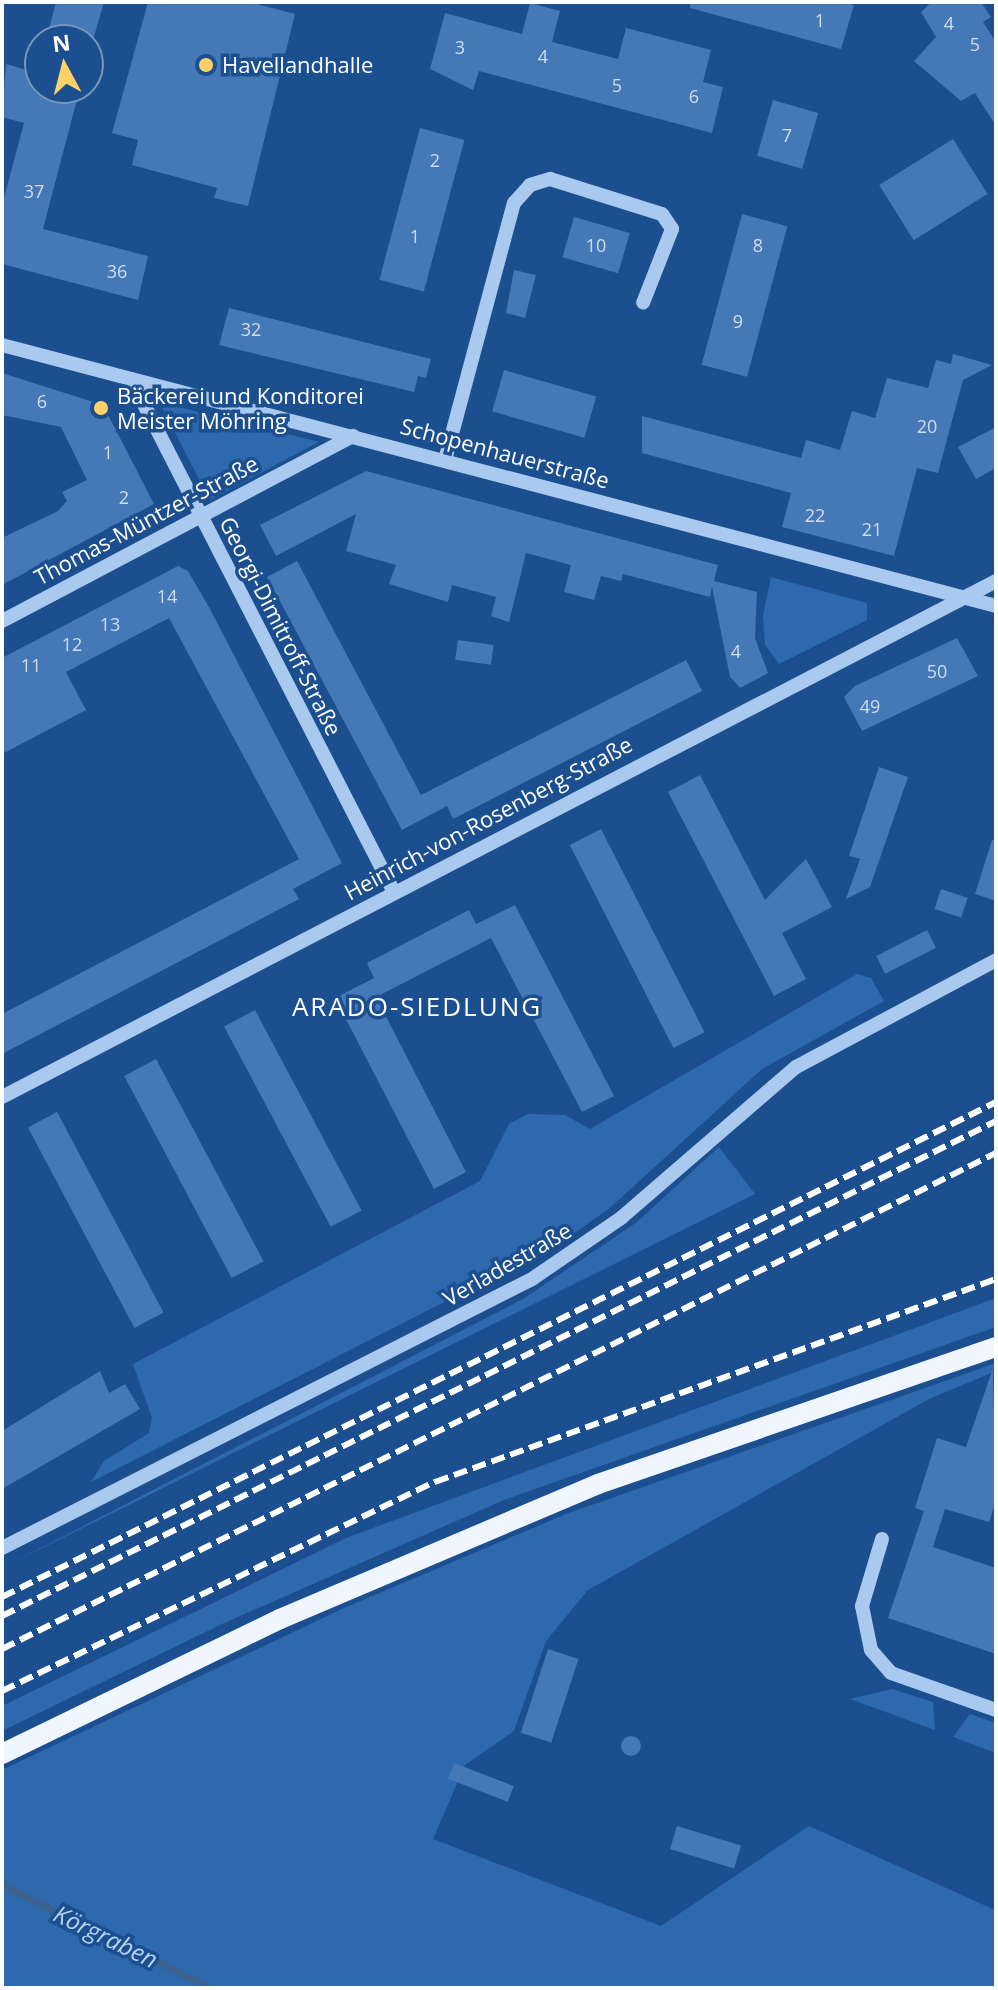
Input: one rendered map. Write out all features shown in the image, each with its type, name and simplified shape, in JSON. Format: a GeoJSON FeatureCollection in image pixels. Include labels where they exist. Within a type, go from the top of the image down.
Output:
{"type":"FeatureCollection","features":[{"type":"Feature","properties":{"kind":"main road"},"geometry":{"type":"LineString","coordinates":[[2,1754],[280,1619],[598,1484],[996,1347]]}},
{"type":"Feature","properties":{"kind":"street"},"geometry":{"type":"LineString","coordinates":[[445,460],[514,203],[530,185],[550,179],[662,214],[672,229],[643,303]]}},
{"type":"Feature","properties":{"kind":"street","name":"Schopenhauerstraße"},"geometry":{"type":"LineString","coordinates":[[2,345],[996,606]]}},
{"type":"Feature","properties":{"kind":"street","name":"Georgi-Dimitroff-Straße"},"geometry":{"type":"LineString","coordinates":[[131,379],[394,892]]}},
{"type":"Feature","properties":{"kind":"street","name":"Thomas-Müntzer-Straße"},"geometry":{"type":"LineString","coordinates":[[2,621],[353,436]]}},
{"type":"Feature","properties":{"kind":"street","name":"Heinrich-von-Rosenberg-Straße"},"geometry":{"type":"LineString","coordinates":[[2,1097],[996,581]]}},
{"type":"Feature","properties":{"kind":"street","name":"Verladestraße"},"geometry":{"type":"LineString","coordinates":[[2,1548],[532,1279],[621,1218],[796,1067],[996,960]]}},
{"type":"Feature","properties":{"kind":"street"},"geometry":{"type":"LineString","coordinates":[[882,1539],[862,1606],[871,1650],[891,1673],[996,1710]]}},
{"type":"Feature","properties":{"kind":"shaded area"},"geometry":{"type":"Polygon","coordinates":[[[159,402],[319,442],[210,500],[159,402]]]}},
{"type":"Feature","properties":{"kind":"shaded area"},"geometry":{"type":"Polygon","coordinates":[[[771,577],[867,603],[867,620],[779,664],[765,645],[763,616],[771,577]]]}},
{"type":"Feature","properties":{"kind":"shaded area"},"geometry":{"type":"Polygon","coordinates":[[[857,974],[871,978],[884,1001],[762,1069],[610,1208],[560,1243],[91,1482],[104,1461],[149,1433],[152,1418],[133,1364],[480,1181],[509,1124],[528,1114],[565,1115],[590,1129],[857,974]]]}},
{"type":"Feature","properties":{"kind":"shaded area"},"geometry":{"type":"Polygon","coordinates":[[[719,1147],[755,1194],[2,1568],[523,1299],[637,1222],[719,1147]]]}},
{"type":"Feature","properties":{"kind":"shaded area"},"geometry":{"type":"Polygon","coordinates":[[[996,1298],[996,1327],[504,1500],[222,1624],[2,1731],[2,1706],[346,1538],[996,1298]]]}},
{"type":"Feature","properties":{"kind":"shaded area"},"geometry":{"type":"Polygon","coordinates":[[[996,1363],[996,1371],[929,1399],[588,1590],[546,1641],[514,1731],[465,1765],[433,1839],[661,1926],[809,1826],[995,1910],[996,1988],[2,1988],[2,1770],[344,1608],[566,1514],[996,1363]]]}},
{"type":"Feature","properties":{"kind":"shaded area"},"geometry":{"type":"Polygon","coordinates":[[[892,1689],[933,1702],[935,1730],[850,1699],[892,1689]]]}},
{"type":"Feature","properties":{"kind":"shaded area"},"geometry":{"type":"Polygon","coordinates":[[[970,1714],[996,1723],[996,1753],[953,1737],[970,1714]]]}},
{"type":"Feature","properties":{"kind":"building"},"geometry":{"type":"Polygon","coordinates":[[[56,2],[104,2],[98,24],[50,24],[56,2]]]}},
{"type":"Feature","properties":{"kind":"building","name":"Havellandhalle"},"geometry":{"type":"Polygon","coordinates":[[[148,2],[249,2],[295,14],[248,206],[214,198],[217,188],[132,165],[138,140],[112,133],[148,2]]]}},
{"type":"Feature","properties":{"kind":"building"},"geometry":{"type":"Polygon","coordinates":[[[690,2],[843,2],[854,5],[841,49],[690,8],[690,2]]]}},
{"type":"Feature","properties":{"kind":"building"},"geometry":{"type":"Polygon","coordinates":[[[932,2],[981,2],[991,17],[983,22],[996,42],[996,126],[975,93],[961,101],[914,61],[936,37],[921,12],[932,2]]]}},
{"type":"Feature","properties":{"kind":"building"},"geometry":{"type":"Polygon","coordinates":[[[530,3],[560,11],[552,42],[618,59],[626,28],[711,50],[703,82],[723,87],[712,133],[479,71],[473,90],[430,69],[445,13],[522,34],[530,3]]]}},
{"type":"Feature","properties":{"kind":"building"},"geometry":{"type":"Polygon","coordinates":[[[6,64],[24,69],[24,104],[76,104],[43,229],[148,256],[138,300],[2,264],[2,205],[24,123],[2,117],[6,64]]]}},
{"type":"Feature","properties":{"kind":"building"},"geometry":{"type":"Polygon","coordinates":[[[773,100],[818,113],[802,169],[757,156],[773,100]]]}},
{"type":"Feature","properties":{"kind":"building"},"geometry":{"type":"Polygon","coordinates":[[[420,128],[464,140],[424,292],[379,280],[420,128]]]}},
{"type":"Feature","properties":{"kind":"building"},"geometry":{"type":"Polygon","coordinates":[[[953,139],[987,194],[914,240],[879,185],[953,139]]]}},
{"type":"Feature","properties":{"kind":"building"},"geometry":{"type":"Polygon","coordinates":[[[742,214],[787,226],[747,377],[702,365],[742,214]]]}},
{"type":"Feature","properties":{"kind":"building"},"geometry":{"type":"Polygon","coordinates":[[[574,217],[630,233],[618,273],[562,257],[574,217]]]}},
{"type":"Feature","properties":{"kind":"building"},"geometry":{"type":"Polygon","coordinates":[[[514,270],[536,275],[525,318],[506,313],[514,270]]]}},
{"type":"Feature","properties":{"kind":"building"},"geometry":{"type":"Polygon","coordinates":[[[229,308],[431,359],[426,378],[418,376],[414,392],[219,345],[229,308]]]}},
{"type":"Feature","properties":{"kind":"building"},"geometry":{"type":"Polygon","coordinates":[[[953,354],[992,365],[963,380],[938,473],[917,468],[894,556],[782,527],[791,493],[642,453],[642,416],[801,458],[806,440],[840,450],[852,411],[875,418],[887,378],[928,388],[936,360],[951,364],[953,354]]]}},
{"type":"Feature","properties":{"kind":"building"},"geometry":{"type":"Polygon","coordinates":[[[504,370],[596,396],[584,438],[492,411],[504,370]]]}},
{"type":"Feature","properties":{"kind":"building"},"geometry":{"type":"Polygon","coordinates":[[[2,373],[103,405],[154,504],[2,585],[2,538],[58,511],[67,501],[62,492],[87,480],[61,427],[2,415],[2,373]]]}},
{"type":"Feature","properties":{"kind":"building"},"geometry":{"type":"Polygon","coordinates":[[[996,427],[996,468],[976,479],[958,447],[996,427]]]}},
{"type":"Feature","properties":{"kind":"building"},"geometry":{"type":"Polygon","coordinates":[[[366,471],[718,565],[714,581],[757,592],[755,638],[768,673],[740,688],[730,677],[712,587],[710,597],[623,574],[621,581],[601,576],[594,600],[564,592],[571,565],[526,553],[509,622],[491,616],[496,597],[452,585],[448,602],[389,584],[396,565],[346,551],[356,514],[276,556],[260,525],[366,471]]]}},
{"type":"Feature","properties":{"kind":"building"},"geometry":{"type":"Polygon","coordinates":[[[297,561],[421,795],[686,660],[702,691],[453,819],[447,806],[402,830],[267,577],[297,561]]]}},
{"type":"Feature","properties":{"kind":"building"},"geometry":{"type":"Polygon","coordinates":[[[178,566],[188,571],[210,609],[342,863],[293,889],[299,899],[2,1054],[2,1014],[299,859],[169,618],[66,672],[86,710],[2,754],[2,658],[178,566]]]}},
{"type":"Feature","properties":{"kind":"building"},"geometry":{"type":"Polygon","coordinates":[[[957,638],[978,676],[862,731],[844,697],[855,686],[957,638]]]}},
{"type":"Feature","properties":{"kind":"building"},"geometry":{"type":"Polygon","coordinates":[[[458,640],[494,645],[491,665],[455,660],[458,640]]]}},
{"type":"Feature","properties":{"kind":"building"},"geometry":{"type":"Polygon","coordinates":[[[879,767],[908,777],[870,887],[846,899],[860,859],[849,856],[879,767]]]}},
{"type":"Feature","properties":{"kind":"building"},"geometry":{"type":"Polygon","coordinates":[[[700,775],[765,900],[806,859],[832,907],[782,933],[806,979],[774,996],[668,792],[700,775]]]}},
{"type":"Feature","properties":{"kind":"building"},"geometry":{"type":"Polygon","coordinates":[[[601,829],[705,1032],[673,1048],[570,845],[601,829]]]}},
{"type":"Feature","properties":{"kind":"building"},"geometry":{"type":"Polygon","coordinates":[[[992,840],[996,841],[996,901],[975,894],[992,840]]]}},
{"type":"Feature","properties":{"kind":"building"},"geometry":{"type":"Polygon","coordinates":[[[941,889],[968,898],[961,918],[935,909],[941,889]]]}},
{"type":"Feature","properties":{"kind":"building"},"geometry":{"type":"Polygon","coordinates":[[[515,905],[614,1096],[582,1112],[491,938],[376,997],[466,1172],[434,1189],[335,998],[374,978],[367,963],[469,910],[476,924],[515,905]]]}},
{"type":"Feature","properties":{"kind":"building"},"geometry":{"type":"Polygon","coordinates":[[[927,930],[936,948],[885,974],[876,956],[927,930]]]}},
{"type":"Feature","properties":{"kind":"building"},"geometry":{"type":"Polygon","coordinates":[[[255,1010],[362,1210],[331,1227],[224,1026],[255,1010]]]}},
{"type":"Feature","properties":{"kind":"building"},"geometry":{"type":"Polygon","coordinates":[[[156,1059],[264,1261],[232,1278],[124,1076],[156,1059]]]}},
{"type":"Feature","properties":{"kind":"building"},"geometry":{"type":"Polygon","coordinates":[[[57,1112],[164,1312],[134,1328],[28,1127],[57,1112]]]}},
{"type":"Feature","properties":{"kind":"building"},"geometry":{"type":"Polygon","coordinates":[[[993,1368],[996,1501],[989,1522],[945,1509],[933,1547],[996,1568],[996,1654],[888,1618],[924,1511],[915,1508],[937,1438],[966,1447],[993,1368]]]}},
{"type":"Feature","properties":{"kind":"building"},"geometry":{"type":"Polygon","coordinates":[[[100,1371],[109,1393],[125,1384],[140,1409],[2,1489],[2,1431],[100,1371]]]}},
{"type":"Feature","properties":{"kind":"building"},"geometry":{"type":"Polygon","coordinates":[[[548,1649],[578,1659],[551,1743],[521,1733],[548,1649]]]}},
{"type":"Feature","properties":{"kind":"building"},"geometry":{"type":"Polygon","coordinates":[[[631,1736],[638,1739],[641,1746],[638,1753],[631,1756],[624,1753],[621,1746],[624,1739],[631,1736]]]}},
{"type":"Feature","properties":{"kind":"building"},"geometry":{"type":"Polygon","coordinates":[[[454,1763],[514,1786],[508,1802],[448,1779],[454,1763]]]}},
{"type":"Feature","properties":{"kind":"building"},"geometry":{"type":"Polygon","coordinates":[[[677,1826],[741,1846],[734,1869],[670,1849],[677,1826]]]}},
{"type":"Feature","properties":{"kind":"waterway","name":"Körgraben"},"geometry":{"type":"LineString","coordinates":[[2,1885],[210,1988]]}},
{"type":"Feature","properties":{"kind":"railway"},"geometry":{"type":"LineString","coordinates":[[2,1597],[996,1102]]}},
{"type":"Feature","properties":{"kind":"railway"},"geometry":{"type":"LineString","coordinates":[[2,1616],[996,1121]]}},
{"type":"Feature","properties":{"kind":"railway"},"geometry":{"type":"LineString","coordinates":[[2,1649],[996,1153]]}},
{"type":"Feature","properties":{"kind":"railway"},"geometry":{"type":"LineString","coordinates":[[2,1691],[435,1482],[996,1279]]}},
{"type":"Feature","properties":{"kind":"place","name":"Havellandhalle"},"geometry":{"type":"Point","coordinates":[206,65]}},
{"type":"Feature","properties":{"kind":"place","name":"Bäckerei und Konditorei Meister Möhring"},"geometry":{"type":"Point","coordinates":[101,408]}},
{"type":"Feature","properties":{"kind":"district","name":"ARADO-SIEDLUNG"},"geometry":{"type":"Point","coordinates":[417,1007]}}]}
